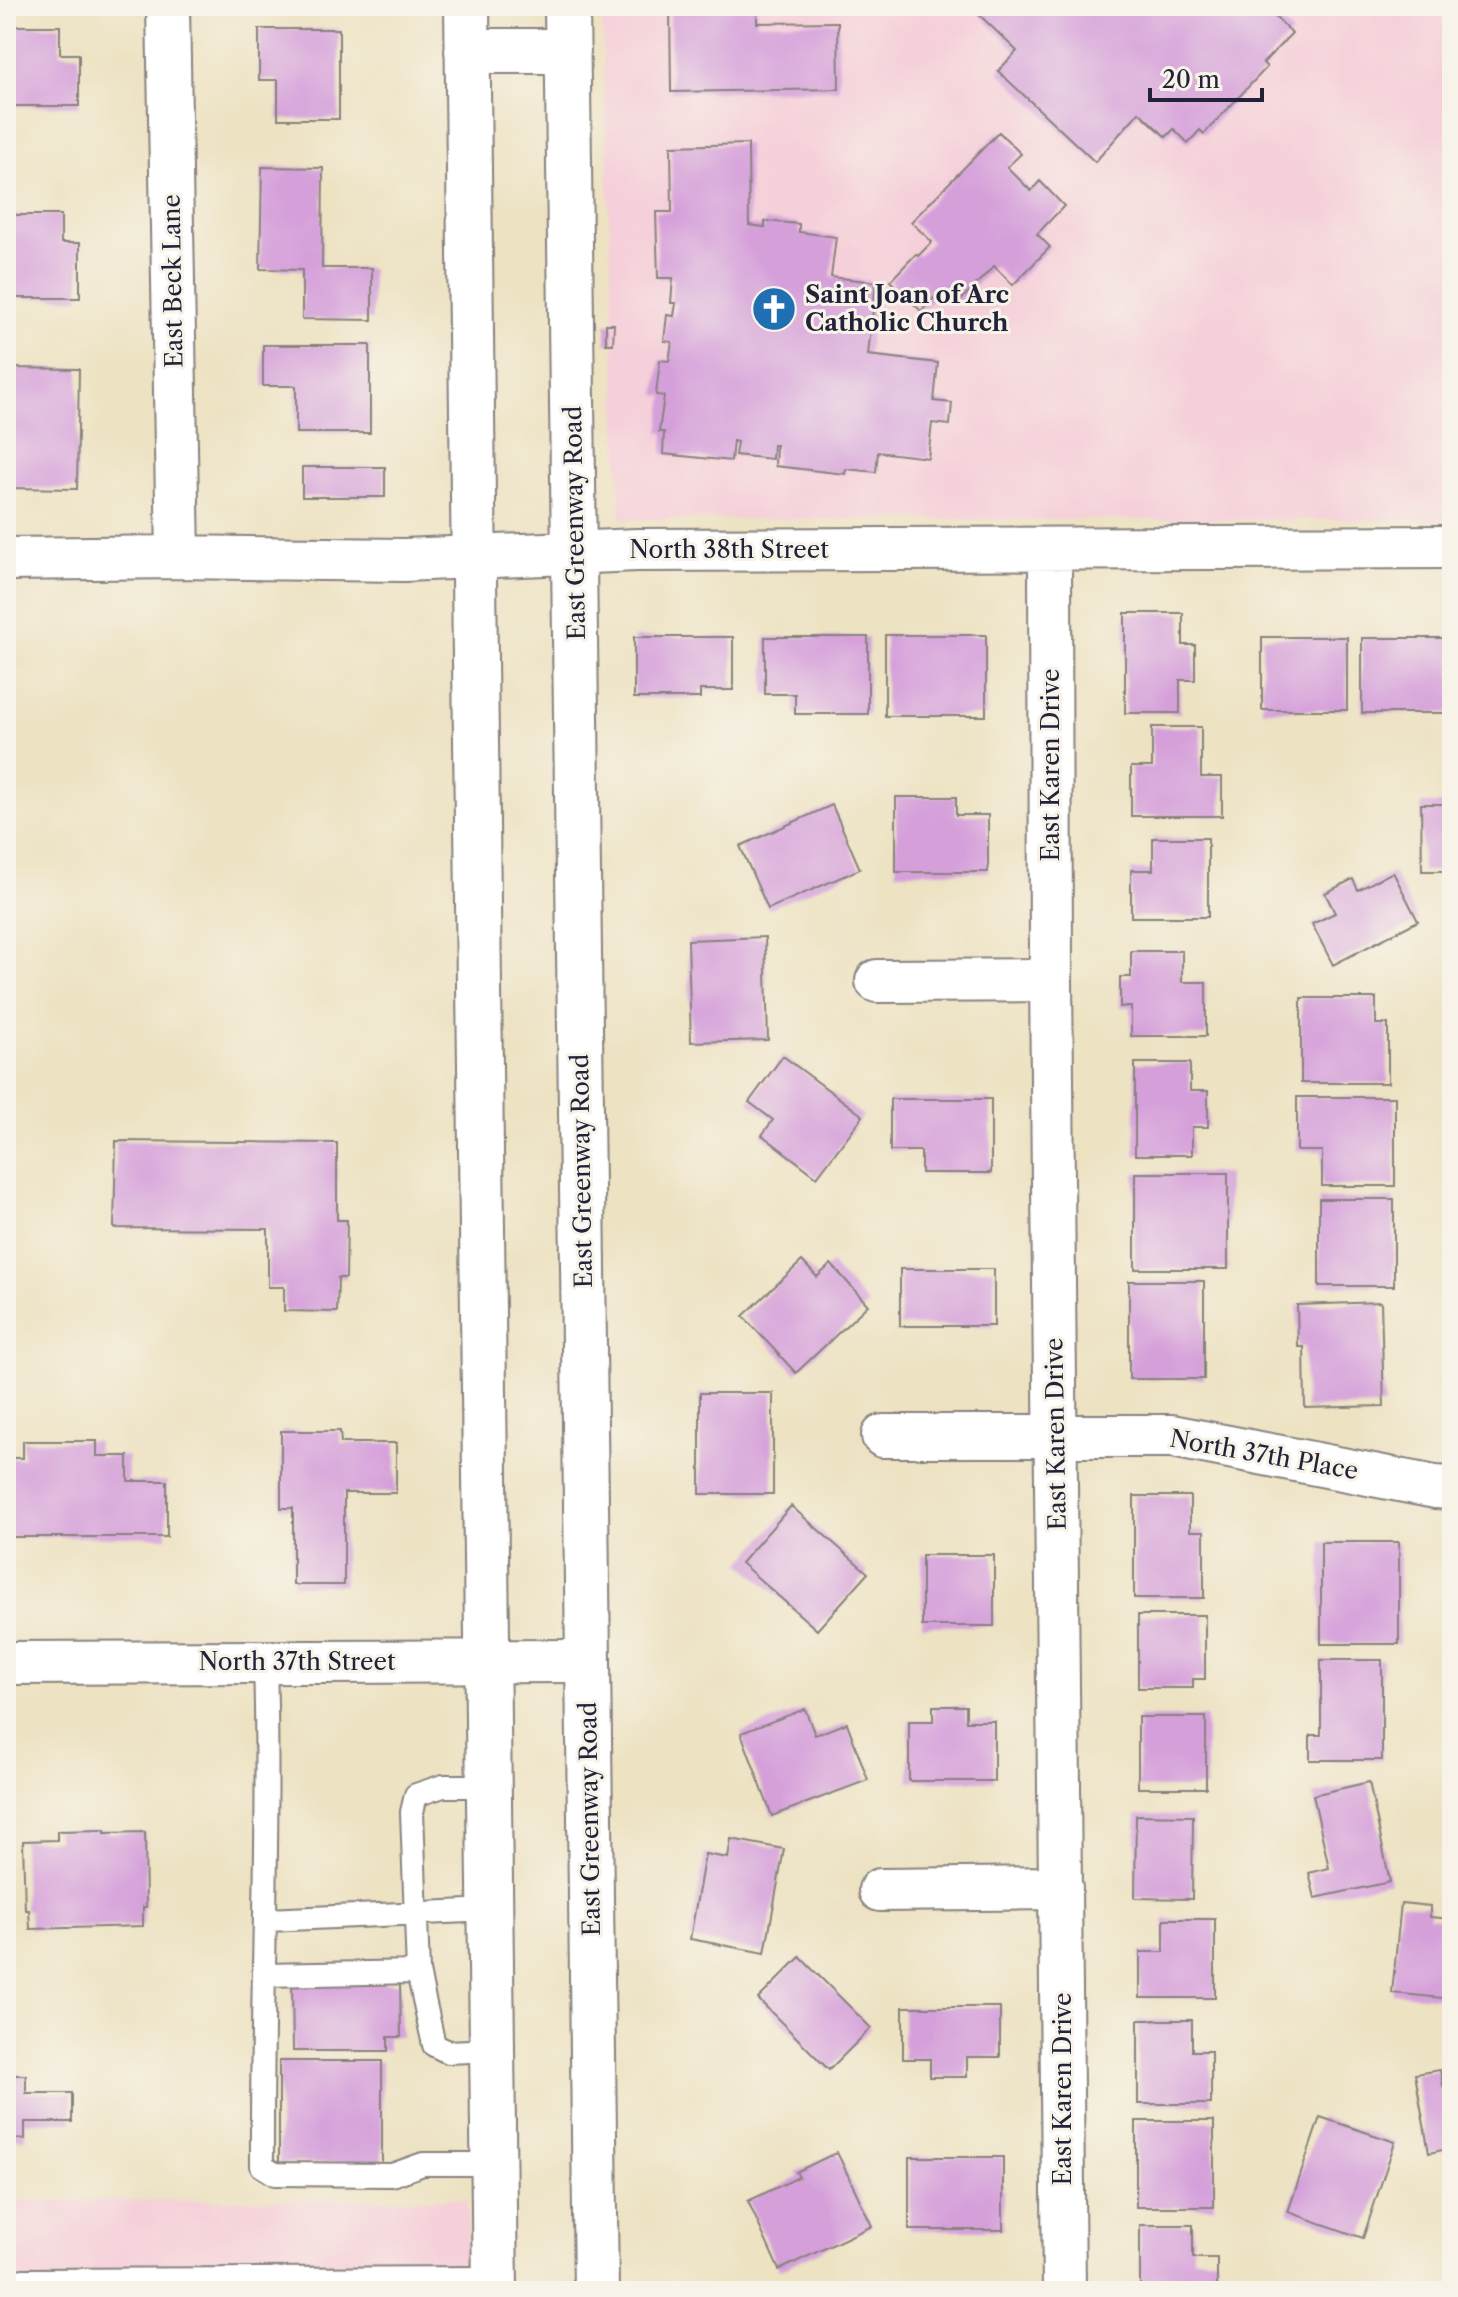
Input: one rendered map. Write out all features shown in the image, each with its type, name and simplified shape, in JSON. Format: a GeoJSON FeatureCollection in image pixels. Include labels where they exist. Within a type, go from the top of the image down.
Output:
{"type":"FeatureCollection","features":[{"type":"Feature","properties":{"kind":"main road"},"geometry":{"type":"LineString","coordinates":[[467,6],[495,2285]]}},
{"type":"Feature","properties":{"kind":"main road","name":"East Greenway Road"},"geometry":{"type":"LineString","coordinates":[[567,6],[596,2291]]}},
{"type":"Feature","properties":{"kind":"main road"},"geometry":{"type":"LineString","coordinates":[[467,51],[568,51]]}},
{"type":"Feature","properties":{"kind":"street","name":"East Beck Lane"},"geometry":{"type":"LineString","coordinates":[[168,6],[178,557]]}},
{"type":"Feature","properties":{"kind":"street","name":"North 38th Street"},"geometry":{"type":"LineString","coordinates":[[6,559],[178,557],[404,560],[637,550],[1452,547]]}},
{"type":"Feature","properties":{"kind":"street","name":"East Karen Drive"},"geometry":{"type":"LineString","coordinates":[[1050,550],[1051,980],[1064,2291]]}},
{"type":"Feature","properties":{"kind":"street"},"geometry":{"type":"LineString","coordinates":[[877,981],[1051,980]]}},
{"type":"Feature","properties":{"kind":"street","name":"North 37th Place"},"geometry":{"type":"LineString","coordinates":[[883,1436],[1172,1436],[1452,1488]]}},
{"type":"Feature","properties":{"kind":"street","name":"North 37th Street"},"geometry":{"type":"LineString","coordinates":[[6,1663],[587,1661]]}},
{"type":"Feature","properties":{"kind":"street"},"geometry":{"type":"LineString","coordinates":[[880,1890],[1061,1888]]}},
{"type":"Feature","properties":{"kind":"lane"},"geometry":{"type":"LineString","coordinates":[[265,1662],[267,1920],[262,2166],[275,2174],[392,2175],[423,2164],[494,2164]]}},
{"type":"Feature","properties":{"kind":"lane"},"geometry":{"type":"LineString","coordinates":[[490,1786],[443,1786],[416,1795],[412,1812],[418,1972],[434,2045],[448,2052],[493,2050]]}},
{"type":"Feature","properties":{"kind":"lane"},"geometry":{"type":"LineString","coordinates":[[267,1920],[491,1910]]}},
{"type":"Feature","properties":{"kind":"lane"},"geometry":{"type":"LineString","coordinates":[[264,1975],[418,1972]]}},
{"type":"Feature","properties":{"kind":"lane"},"geometry":{"type":"LineString","coordinates":[[23,2291],[23,2280],[218,2285],[495,2285]]}},
{"type":"Feature","properties":{"kind":"shaded area"},"geometry":{"type":"Polygon","coordinates":[[[601,6],[1452,6],[1452,520],[621,519],[601,6]]]}},
{"type":"Feature","properties":{"kind":"shaded area"},"geometry":{"type":"Polygon","coordinates":[[[467,2199],[469,2291],[6,2291],[6,2201],[467,2199]]]}},
{"type":"Feature","properties":{"kind":"building"},"geometry":{"type":"Polygon","coordinates":[[[670,6],[757,6],[757,23],[838,22],[839,89],[671,92],[670,6]]]}},
{"type":"Feature","properties":{"kind":"building"},"geometry":{"type":"Polygon","coordinates":[[[970,6],[1278,6],[1272,13],[1292,33],[1263,63],[1267,67],[1204,134],[1200,130],[1188,143],[1174,129],[1166,137],[1139,112],[1095,162],[998,71],[1017,51],[970,6]]]}},
{"type":"Feature","properties":{"kind":"building"},"geometry":{"type":"Polygon","coordinates":[[[6,26],[60,26],[60,54],[79,54],[79,106],[6,106],[6,26]]]}},
{"type":"Feature","properties":{"kind":"building"},"geometry":{"type":"Polygon","coordinates":[[[259,29],[339,29],[339,119],[278,119],[278,80],[259,80],[259,29]]]}},
{"type":"Feature","properties":{"kind":"building"},"geometry":{"type":"Polygon","coordinates":[[[999,132],[1021,154],[1007,167],[1031,191],[1040,181],[1064,206],[1037,234],[1050,247],[1013,285],[994,266],[956,305],[942,290],[921,311],[890,281],[932,242],[911,222],[999,132]]]}},
{"type":"Feature","properties":{"kind":"building","name":"Saint Joan of Arc Catholic Church"},"geometry":{"type":"Polygon","coordinates":[[[748,144],[749,225],[765,227],[765,221],[799,224],[799,232],[836,237],[831,277],[876,282],[868,355],[938,363],[934,401],[952,403],[950,425],[932,423],[928,458],[878,452],[876,472],[846,469],[845,474],[775,466],[776,445],[773,445],[772,459],[735,455],[737,442],[733,441],[731,461],[663,454],[664,432],[659,432],[664,396],[656,395],[660,360],[669,361],[672,342],[664,341],[667,315],[674,316],[676,303],[671,303],[673,278],[658,278],[656,212],[672,212],[671,146],[748,144]]]}},
{"type":"Feature","properties":{"kind":"building"},"geometry":{"type":"Polygon","coordinates":[[[262,167],[323,168],[322,268],[372,268],[372,320],[302,319],[302,270],[260,269],[262,167]]]}},
{"type":"Feature","properties":{"kind":"building"},"geometry":{"type":"Polygon","coordinates":[[[6,215],[61,215],[61,243],[80,243],[80,298],[6,298],[6,215]]]}},
{"type":"Feature","properties":{"kind":"building"},"geometry":{"type":"Polygon","coordinates":[[[606,324],[614,324],[613,344],[606,344],[606,324]]]}},
{"type":"Feature","properties":{"kind":"building"},"geometry":{"type":"Polygon","coordinates":[[[263,345],[370,345],[370,433],[296,433],[296,386],[263,386],[263,345]]]}},
{"type":"Feature","properties":{"kind":"building"},"geometry":{"type":"Polygon","coordinates":[[[6,368],[79,369],[77,489],[6,488],[6,368]]]}},
{"type":"Feature","properties":{"kind":"building"},"geometry":{"type":"Polygon","coordinates":[[[302,467],[385,467],[385,497],[302,497],[302,467]]]}},
{"type":"Feature","properties":{"kind":"building"},"geometry":{"type":"Polygon","coordinates":[[[1125,613],[1183,613],[1183,645],[1195,645],[1195,680],[1180,680],[1180,713],[1125,713],[1125,613]]]}},
{"type":"Feature","properties":{"kind":"building"},"geometry":{"type":"Polygon","coordinates":[[[885,635],[986,635],[986,716],[885,716],[885,635]]]}},
{"type":"Feature","properties":{"kind":"building"},"geometry":{"type":"Polygon","coordinates":[[[634,637],[733,637],[733,690],[700,690],[700,698],[634,698],[634,637]]]}},
{"type":"Feature","properties":{"kind":"building"},"geometry":{"type":"Polygon","coordinates":[[[765,637],[868,637],[868,714],[795,714],[795,694],[765,694],[765,637]]]}},
{"type":"Feature","properties":{"kind":"building"},"geometry":{"type":"Polygon","coordinates":[[[1262,637],[1347,637],[1347,710],[1262,710],[1262,637]]]}},
{"type":"Feature","properties":{"kind":"building"},"geometry":{"type":"Polygon","coordinates":[[[1362,638],[1452,638],[1452,713],[1362,713],[1362,638]]]}},
{"type":"Feature","properties":{"kind":"building"},"geometry":{"type":"Polygon","coordinates":[[[1152,727],[1201,727],[1201,777],[1222,777],[1222,816],[1131,816],[1131,767],[1152,767],[1152,727]]]}},
{"type":"Feature","properties":{"kind":"building"},"geometry":{"type":"Polygon","coordinates":[[[896,797],[956,797],[956,815],[988,815],[988,872],[896,872],[896,797]]]}},
{"type":"Feature","properties":{"kind":"building"},"geometry":{"type":"Polygon","coordinates":[[[1421,804],[1452,804],[1452,871],[1422,871],[1421,804]]]}},
{"type":"Feature","properties":{"kind":"building"},"geometry":{"type":"Polygon","coordinates":[[[832,805],[860,869],[768,909],[740,846],[832,805]]]}},
{"type":"Feature","properties":{"kind":"building"},"geometry":{"type":"Polygon","coordinates":[[[1153,838],[1208,838],[1208,917],[1131,917],[1131,870],[1153,870],[1153,838]]]}},
{"type":"Feature","properties":{"kind":"building"},"geometry":{"type":"Polygon","coordinates":[[[1393,872],[1418,921],[1333,965],[1312,924],[1335,913],[1325,893],[1353,879],[1358,890],[1393,872]]]}},
{"type":"Feature","properties":{"kind":"building"},"geometry":{"type":"Polygon","coordinates":[[[765,937],[768,1040],[691,1042],[688,940],[765,937]]]}},
{"type":"Feature","properties":{"kind":"building"},"geometry":{"type":"Polygon","coordinates":[[[1131,951],[1182,951],[1182,982],[1206,982],[1206,1036],[1131,1036],[1131,1007],[1120,1007],[1120,977],[1131,977],[1131,951]]]}},
{"type":"Feature","properties":{"kind":"building"},"geometry":{"type":"Polygon","coordinates":[[[1301,998],[1376,998],[1376,1024],[1388,1024],[1388,1083],[1301,1083],[1301,998]]]}},
{"type":"Feature","properties":{"kind":"building"},"geometry":{"type":"Polygon","coordinates":[[[783,1056],[863,1116],[817,1177],[762,1135],[773,1120],[749,1102],[783,1056]]]}},
{"type":"Feature","properties":{"kind":"building"},"geometry":{"type":"Polygon","coordinates":[[[1135,1063],[1190,1063],[1190,1091],[1208,1091],[1208,1127],[1192,1127],[1192,1155],[1135,1155],[1135,1063]]]}},
{"type":"Feature","properties":{"kind":"building"},"geometry":{"type":"Polygon","coordinates":[[[1297,1097],[1395,1097],[1395,1186],[1322,1186],[1322,1151],[1297,1151],[1297,1097]]]}},
{"type":"Feature","properties":{"kind":"building"},"geometry":{"type":"Polygon","coordinates":[[[890,1099],[991,1099],[991,1173],[921,1173],[921,1151],[890,1151],[890,1099]]]}},
{"type":"Feature","properties":{"kind":"building"},"geometry":{"type":"Polygon","coordinates":[[[116,1141],[337,1143],[337,1220],[347,1220],[346,1278],[338,1278],[337,1312],[284,1311],[284,1287],[268,1287],[268,1229],[114,1228],[116,1141]]]}},
{"type":"Feature","properties":{"kind":"building"},"geometry":{"type":"Polygon","coordinates":[[[1135,1173],[1228,1173],[1228,1269],[1135,1269],[1135,1173]]]}},
{"type":"Feature","properties":{"kind":"building"},"geometry":{"type":"Polygon","coordinates":[[[1319,1199],[1394,1199],[1394,1286],[1319,1286],[1319,1199]]]}},
{"type":"Feature","properties":{"kind":"building"},"geometry":{"type":"Polygon","coordinates":[[[802,1261],[817,1277],[831,1264],[868,1305],[796,1373],[743,1316],[802,1261]]]}},
{"type":"Feature","properties":{"kind":"building"},"geometry":{"type":"Polygon","coordinates":[[[900,1269],[994,1269],[994,1326],[900,1326],[900,1269]]]}},
{"type":"Feature","properties":{"kind":"building"},"geometry":{"type":"Polygon","coordinates":[[[1129,1281],[1204,1281],[1204,1379],[1129,1379],[1129,1281]]]}},
{"type":"Feature","properties":{"kind":"building"},"geometry":{"type":"Polygon","coordinates":[[[1381,1302],[1384,1406],[1305,1408],[1304,1347],[1298,1347],[1297,1305],[1381,1302]]]}},
{"type":"Feature","properties":{"kind":"building"},"geometry":{"type":"Polygon","coordinates":[[[700,1393],[773,1393],[773,1494],[700,1494],[700,1393]]]}},
{"type":"Feature","properties":{"kind":"building"},"geometry":{"type":"Polygon","coordinates":[[[281,1431],[340,1431],[341,1443],[396,1443],[396,1493],[344,1493],[344,1585],[293,1585],[293,1508],[281,1508],[281,1431]]]}},
{"type":"Feature","properties":{"kind":"building"},"geometry":{"type":"Polygon","coordinates":[[[23,1441],[97,1441],[97,1456],[128,1456],[128,1481],[167,1481],[167,1537],[6,1537],[6,1458],[23,1458],[23,1441]]]}},
{"type":"Feature","properties":{"kind":"building"},"geometry":{"type":"Polygon","coordinates":[[[1134,1496],[1190,1496],[1190,1531],[1204,1531],[1204,1598],[1134,1598],[1134,1496]]]}},
{"type":"Feature","properties":{"kind":"building"},"geometry":{"type":"Polygon","coordinates":[[[791,1506],[868,1573],[817,1630],[741,1563],[791,1506]]]}},
{"type":"Feature","properties":{"kind":"building"},"geometry":{"type":"Polygon","coordinates":[[[1321,1542],[1399,1542],[1399,1644],[1321,1644],[1321,1542]]]}},
{"type":"Feature","properties":{"kind":"building"},"geometry":{"type":"Polygon","coordinates":[[[922,1555],[994,1555],[994,1626],[922,1626],[922,1555]]]}},
{"type":"Feature","properties":{"kind":"building"},"geometry":{"type":"Polygon","coordinates":[[[1138,1615],[1205,1615],[1205,1679],[1193,1679],[1193,1688],[1138,1688],[1138,1615]]]}},
{"type":"Feature","properties":{"kind":"building"},"geometry":{"type":"Polygon","coordinates":[[[1321,1660],[1382,1660],[1382,1760],[1310,1760],[1310,1735],[1321,1735],[1321,1660]]]}},
{"type":"Feature","properties":{"kind":"building"},"geometry":{"type":"Polygon","coordinates":[[[933,1706],[966,1706],[966,1721],[994,1721],[994,1781],[909,1781],[909,1721],[933,1721],[933,1706]]]}},
{"type":"Feature","properties":{"kind":"building"},"geometry":{"type":"Polygon","coordinates":[[[805,1709],[815,1735],[847,1723],[868,1780],[772,1816],[741,1733],[805,1709]]]}},
{"type":"Feature","properties":{"kind":"building"},"geometry":{"type":"Polygon","coordinates":[[[1138,1717],[1206,1717],[1206,1788],[1138,1788],[1138,1717]]]}},
{"type":"Feature","properties":{"kind":"building"},"geometry":{"type":"Polygon","coordinates":[[[1369,1782],[1390,1882],[1315,1898],[1309,1873],[1329,1868],[1313,1795],[1369,1782]]]}},
{"type":"Feature","properties":{"kind":"building"},"geometry":{"type":"Polygon","coordinates":[[[1136,1815],[1193,1816],[1192,1899],[1135,1898],[1136,1815]]]}},
{"type":"Feature","properties":{"kind":"building"},"geometry":{"type":"Polygon","coordinates":[[[105,1830],[105,1833],[145,1832],[146,1907],[143,1907],[143,1926],[30,1929],[29,1910],[25,1910],[23,1841],[57,1840],[57,1831],[105,1830]]]}},
{"type":"Feature","properties":{"kind":"building"},"geometry":{"type":"Polygon","coordinates":[[[731,1839],[784,1849],[765,1953],[690,1939],[705,1854],[728,1858],[731,1839]]]}},
{"type":"Feature","properties":{"kind":"building"},"geometry":{"type":"Polygon","coordinates":[[[1401,1903],[1430,1906],[1430,1917],[1452,1919],[1452,1999],[1392,1993],[1401,1903]]]}},
{"type":"Feature","properties":{"kind":"building"},"geometry":{"type":"Polygon","coordinates":[[[1164,1919],[1215,1919],[1215,1998],[1140,1998],[1140,1952],[1164,1952],[1164,1919]]]}},
{"type":"Feature","properties":{"kind":"building"},"geometry":{"type":"Polygon","coordinates":[[[800,1957],[871,2028],[829,2070],[758,1999],[800,1957]]]}},
{"type":"Feature","properties":{"kind":"building"},"geometry":{"type":"Polygon","coordinates":[[[292,1982],[400,1983],[401,2037],[388,2037],[388,2051],[293,2051],[292,1982]]]}},
{"type":"Feature","properties":{"kind":"building"},"geometry":{"type":"Polygon","coordinates":[[[903,2007],[1000,2007],[1000,2057],[967,2057],[967,2077],[930,2077],[930,2059],[903,2059],[903,2007]]]}},
{"type":"Feature","properties":{"kind":"building"},"geometry":{"type":"Polygon","coordinates":[[[1138,2020],[1192,2020],[1192,2051],[1211,2051],[1211,2104],[1138,2104],[1138,2020]]]}},
{"type":"Feature","properties":{"kind":"building"},"geometry":{"type":"Polygon","coordinates":[[[279,2061],[382,2061],[382,2163],[279,2163],[279,2061]]]}},
{"type":"Feature","properties":{"kind":"building"},"geometry":{"type":"Polygon","coordinates":[[[1440,2070],[1443,2086],[1452,2084],[1452,2148],[1429,2153],[1415,2074],[1440,2070]]]}},
{"type":"Feature","properties":{"kind":"building"},"geometry":{"type":"Polygon","coordinates":[[[6,2075],[26,2075],[26,2093],[72,2093],[72,2122],[25,2122],[25,2139],[6,2139],[6,2075]]]}},
{"type":"Feature","properties":{"kind":"building"},"geometry":{"type":"Polygon","coordinates":[[[1320,2117],[1395,2142],[1363,2238],[1288,2212],[1320,2117]]]}},
{"type":"Feature","properties":{"kind":"building"},"geometry":{"type":"Polygon","coordinates":[[[1136,2121],[1214,2121],[1214,2207],[1136,2207],[1136,2121]]]}},
{"type":"Feature","properties":{"kind":"building"},"geometry":{"type":"Polygon","coordinates":[[[837,2152],[872,2226],[779,2270],[748,2201],[799,2177],[796,2172],[837,2152]]]}},
{"type":"Feature","properties":{"kind":"building"},"geometry":{"type":"Polygon","coordinates":[[[909,2157],[1003,2157],[1003,2230],[909,2230],[909,2157]]]}},
{"type":"Feature","properties":{"kind":"building"},"geometry":{"type":"Polygon","coordinates":[[[1140,2225],[1193,2225],[1193,2258],[1217,2258],[1217,2291],[1140,2291],[1140,2225]]]}},
{"type":"Feature","properties":{"kind":"place","name":"Saint Joan of Arc Catholic Church"},"geometry":{"type":"Point","coordinates":[774,309]}}]}
